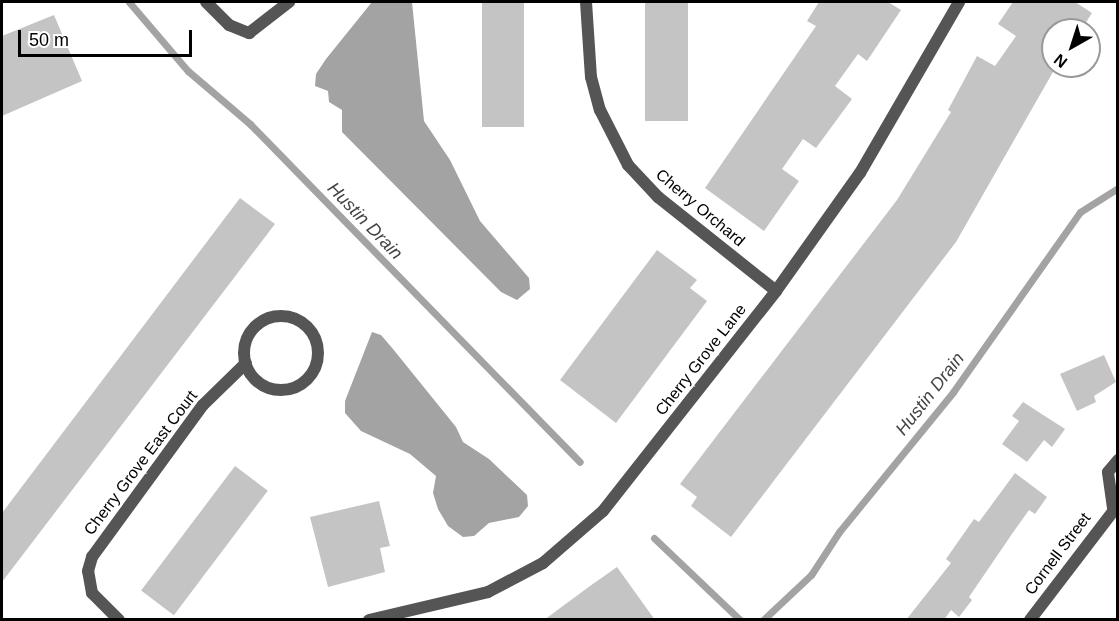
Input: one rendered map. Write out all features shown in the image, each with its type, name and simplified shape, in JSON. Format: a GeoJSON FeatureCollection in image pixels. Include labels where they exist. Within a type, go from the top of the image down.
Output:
{"type":"FeatureCollection","features":[{"type":"Feature","properties":{"kind":"street"},"geometry":{"type":"LineString","coordinates":[[206,2],[229,26],[249,33],[290,2]]}},
{"type":"Feature","properties":{"kind":"street","name":"Cherry Orchard"},"geometry":{"type":"LineString","coordinates":[[586,2],[591,77],[600,110],[628,165],[658,197],[776,291]]}},
{"type":"Feature","properties":{"kind":"street","name":"Cherry Grove Lane"},"geometry":{"type":"LineString","coordinates":[[369,620],[488,592],[543,563],[579,534],[629,480],[776,291],[882,140],[932,41],[959,2]]}},
{"type":"Feature","properties":{"kind":"street"},"geometry":{"type":"LineString","coordinates":[[270,317],[299,320],[317,342],[315,370],[292,388],[264,386],[246,363],[248,335],[270,317]]}},
{"type":"Feature","properties":{"kind":"street","name":"Cherry Grove East Court"},"geometry":{"type":"LineString","coordinates":[[119,620],[92,593],[88,571],[92,557],[203,405],[246,363]]}},
{"type":"Feature","properties":{"kind":"street","name":"Cornell Street"},"geometry":{"type":"LineString","coordinates":[[1030,620],[1115,507],[1108,472],[1118,460]]}},
{"type":"Feature","properties":{"kind":"shaded area"},"geometry":{"type":"Polygon","coordinates":[[[372,2],[412,2],[424,121],[450,160],[480,221],[529,278],[530,289],[517,300],[501,292],[342,132],[342,110],[329,102],[328,91],[315,86],[316,74],[326,59],[372,2]]]}},
{"type":"Feature","properties":{"kind":"shaded area"},"geometry":{"type":"Polygon","coordinates":[[[372,332],[381,335],[393,349],[456,427],[463,442],[489,459],[527,495],[528,506],[519,517],[489,523],[474,536],[463,537],[448,526],[438,509],[433,493],[436,476],[410,454],[361,431],[345,413],[345,401],[372,332]]]}},
{"type":"Feature","properties":{"kind":"building"},"geometry":{"type":"Polygon","coordinates":[[[482,2],[524,2],[524,127],[482,127],[482,2]]]}},
{"type":"Feature","properties":{"kind":"building"},"geometry":{"type":"Polygon","coordinates":[[[645,2],[688,2],[688,121],[645,121],[645,2]]]}},
{"type":"Feature","properties":{"kind":"building"},"geometry":{"type":"Polygon","coordinates":[[[819,2],[888,2],[901,10],[867,61],[858,54],[835,86],[852,99],[816,148],[803,139],[782,169],[799,181],[764,231],[705,188],[816,26],[807,21],[819,2]]]}},
{"type":"Feature","properties":{"kind":"building"},"geometry":{"type":"Polygon","coordinates":[[[1013,2],[1075,2],[1092,13],[1089,18],[1041,18],[1041,78],[1050,78],[956,242],[731,537],[691,506],[697,497],[680,484],[897,200],[951,112],[948,110],[977,56],[995,66],[1016,36],[998,24],[1013,2]]]}},
{"type":"Feature","properties":{"kind":"building"},"geometry":{"type":"Polygon","coordinates":[[[54,15],[82,81],[2,116],[2,36],[54,15]]]}},
{"type":"Feature","properties":{"kind":"building"},"geometry":{"type":"Polygon","coordinates":[[[240,198],[275,224],[2,582],[2,513],[240,198]]]}},
{"type":"Feature","properties":{"kind":"building"},"geometry":{"type":"Polygon","coordinates":[[[657,250],[697,280],[690,288],[707,301],[616,423],[560,380],[657,250]]]}},
{"type":"Feature","properties":{"kind":"building"},"geometry":{"type":"Polygon","coordinates":[[[1104,355],[1116,382],[1094,396],[1096,402],[1077,411],[1060,374],[1104,355]]]}},
{"type":"Feature","properties":{"kind":"building"},"geometry":{"type":"Polygon","coordinates":[[[1023,402],[1065,429],[1052,447],[1044,440],[1027,462],[1002,444],[1019,421],[1012,416],[1023,402]]]}},
{"type":"Feature","properties":{"kind":"building"},"geometry":{"type":"Polygon","coordinates":[[[235,466],[268,491],[174,615],[141,591],[235,466]]]}},
{"type":"Feature","properties":{"kind":"building"},"geometry":{"type":"Polygon","coordinates":[[[1015,473],[1047,497],[1035,514],[1029,510],[969,597],[972,600],[959,617],[951,610],[944,620],[906,620],[951,563],[946,559],[974,519],[979,522],[1015,473]]]}},
{"type":"Feature","properties":{"kind":"building"},"geometry":{"type":"Polygon","coordinates":[[[379,501],[390,546],[380,548],[385,572],[328,587],[310,517],[379,501]]]}},
{"type":"Feature","properties":{"kind":"building"},"geometry":{"type":"Polygon","coordinates":[[[617,567],[655,620],[544,620],[590,586],[617,567]]]}},
{"type":"Feature","properties":{"kind":"waterway","name":"Hustin Drain"},"geometry":{"type":"LineString","coordinates":[[129,2],[188,71],[250,124],[580,462]]}},
{"type":"Feature","properties":{"kind":"waterway","name":"Hustin Drain"},"geometry":{"type":"LineString","coordinates":[[763,620],[811,575],[839,532],[953,392],[1080,212],[1118,188]]}},
{"type":"Feature","properties":{"kind":"waterway","name":"Hustin Drain"},"geometry":{"type":"LineString","coordinates":[[654,538],[740,620]]}}]}
